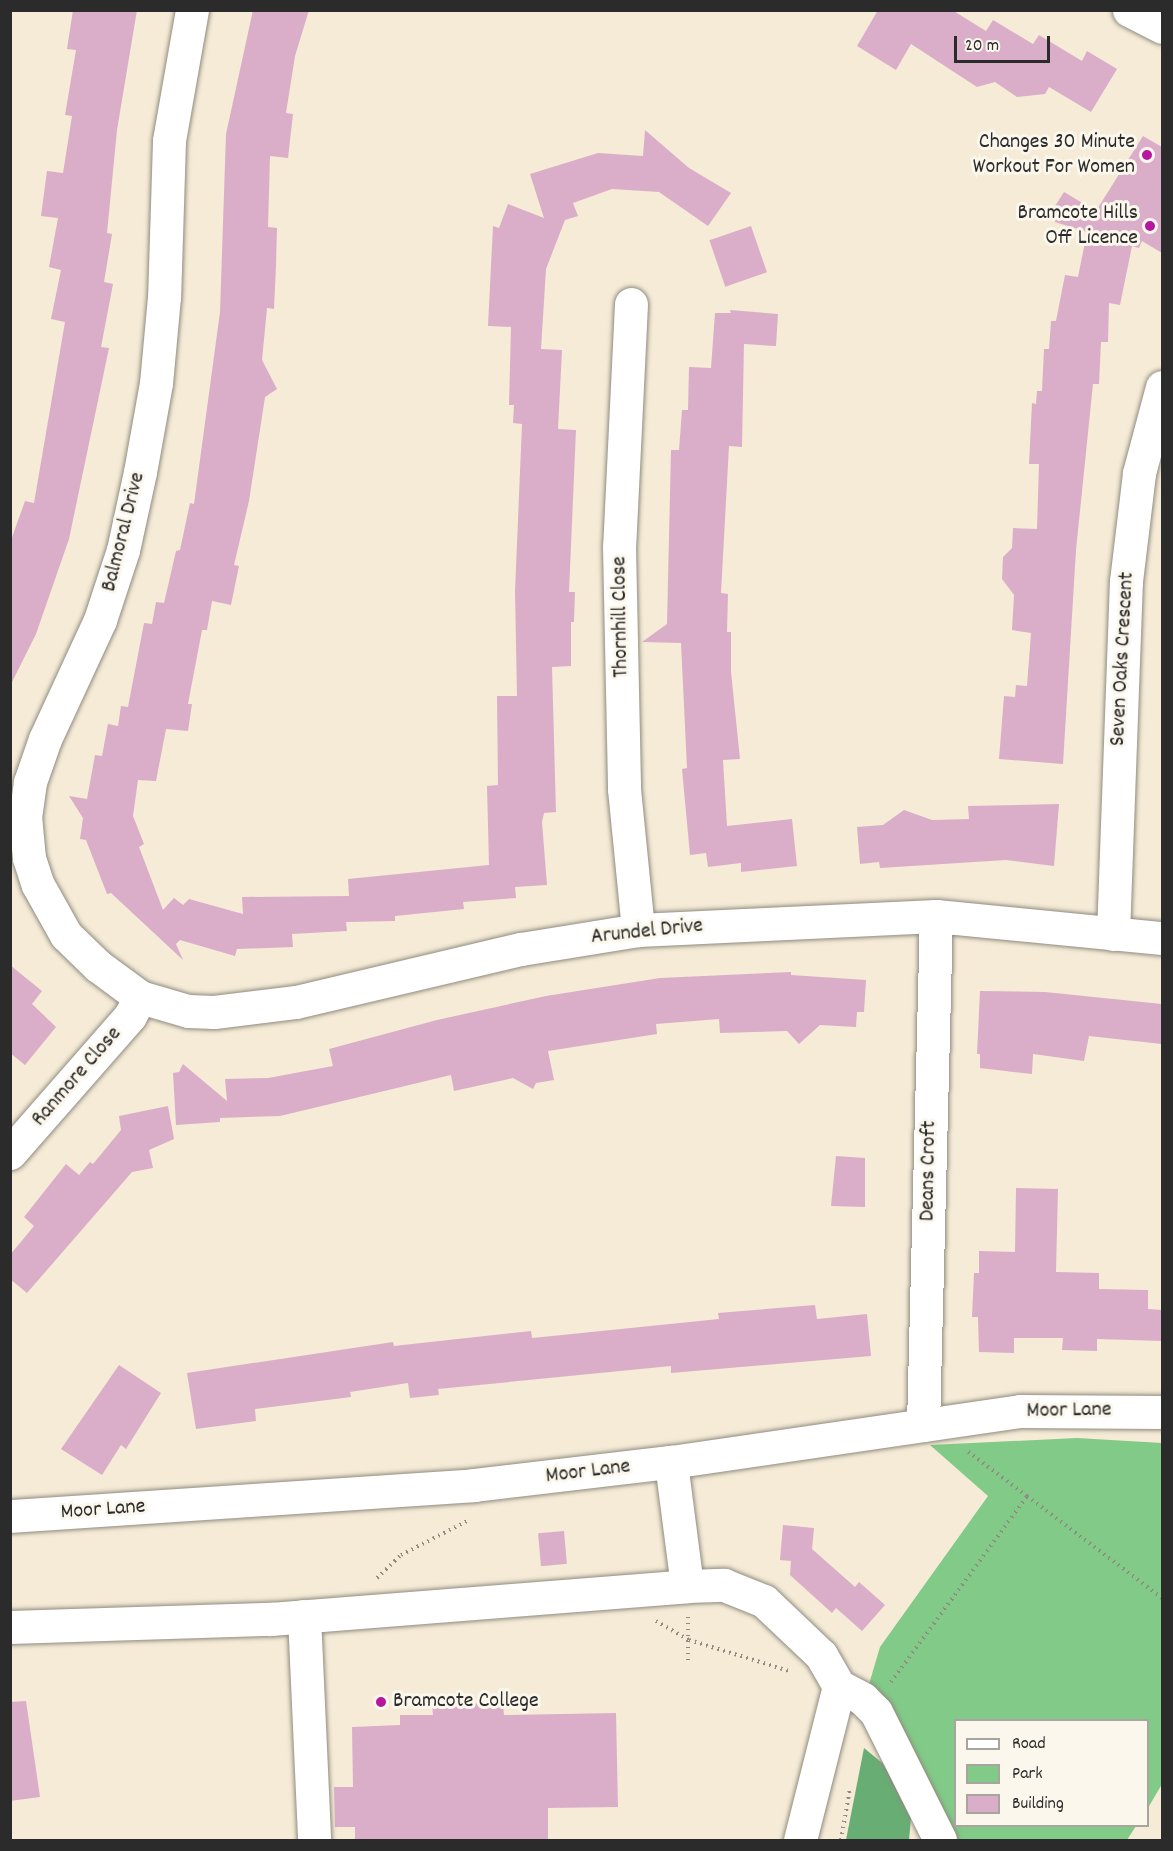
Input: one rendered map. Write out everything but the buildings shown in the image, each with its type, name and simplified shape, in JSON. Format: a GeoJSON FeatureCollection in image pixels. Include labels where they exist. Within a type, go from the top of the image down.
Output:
{"type":"FeatureCollection","features":[{"type":"Feature","properties":{"kind":"street","name":"Balmoral Drive"},"geometry":{"type":"LineString","coordinates":[[140,997],[98,966],[66,935],[38,885],[29,858],[26,816],[30,782],[45,739],[100,620],[123,550],[140,472],[156,383],[164,297],[169,141],[192,10]]}},
{"type":"Feature","properties":{"kind":"street"},"geometry":{"type":"LineString","coordinates":[[1129,10],[1162,27]]}},
{"type":"Feature","properties":{"kind":"street","name":"Thornhill Close"},"geometry":{"type":"LineString","coordinates":[[631,304],[620,546],[624,789],[638,930]]}},
{"type":"Feature","properties":{"kind":"street","name":"Seven Oaks Crescent"},"geometry":{"type":"LineString","coordinates":[[1113,934],[1117,738],[1126,581],[1139,473],[1162,387]]}},
{"type":"Feature","properties":{"kind":"street","name":"Arundel Drive"},"geometry":{"type":"LineString","coordinates":[[140,997],[188,1011],[240,1011],[296,1002],[521,949],[638,930],[936,916],[1162,938]]}},
{"type":"Feature","properties":{"kind":"street","name":"Deans Croft"},"geometry":{"type":"LineString","coordinates":[[930,1424],[936,916]]}},
{"type":"Feature","properties":{"kind":"street","name":"Ranmore Close"},"geometry":{"type":"LineString","coordinates":[[10,1154],[130,1016],[140,997]]}},
{"type":"Feature","properties":{"kind":"street","name":"Moor Lane"},"geometry":{"type":"LineString","coordinates":[[10,1516],[474,1485],[671,1462],[1020,1411],[1162,1412]]}},
{"type":"Feature","properties":{"kind":"street"},"geometry":{"type":"LineString","coordinates":[[671,1462],[687,1586]]}},
{"type":"Feature","properties":{"kind":"street"},"geometry":{"type":"LineString","coordinates":[[10,1627],[304,1617],[687,1586],[724,1585],[764,1601],[821,1655],[839,1686],[863,1699],[876,1712],[940,1840]]}},
{"type":"Feature","properties":{"kind":"street"},"geometry":{"type":"LineString","coordinates":[[304,1617],[314,1840]]}},
{"type":"Feature","properties":{"kind":"street"},"geometry":{"type":"LineString","coordinates":[[800,1840],[839,1686]]}},
{"type":"Feature","properties":{"kind":"path"},"geometry":{"type":"LineString","coordinates":[[930,1424],[1162,1598]]}},
{"type":"Feature","properties":{"kind":"path"},"geometry":{"type":"LineString","coordinates":[[354,1612],[373,1582],[401,1555],[470,1519],[476,1511],[474,1485]]}},
{"type":"Feature","properties":{"kind":"path"},"geometry":{"type":"LineString","coordinates":[[876,1712],[886,1689],[936,1616],[1026,1496]]}},
{"type":"Feature","properties":{"kind":"path"},"geometry":{"type":"LineString","coordinates":[[687,1586],[688,1664]]}},
{"type":"Feature","properties":{"kind":"path"},"geometry":{"type":"LineString","coordinates":[[605,1593],[689,1640],[839,1686]]}},
{"type":"Feature","properties":{"kind":"path"},"geometry":{"type":"LineString","coordinates":[[841,1840],[852,1776]]}},
{"type":"Feature","properties":{"kind":"green space"},"geometry":{"type":"Polygon","coordinates":[[[1077,1438],[1162,1443],[1162,1784],[1149,1806],[1149,1719],[954,1719],[954,1827],[1135,1827],[1127,1840],[948,1840],[867,1691],[880,1647],[988,1496],[930,1445],[1077,1438]]]}},
{"type":"Feature","properties":{"kind":"green space"},"geometry":{"type":"Polygon","coordinates":[[[864,1748],[897,1775],[912,1806],[909,1840],[846,1840],[864,1748]]]}},
{"type":"Feature","properties":{"kind":"place","name":"Changes 30 Minute Workout For Women"},"geometry":{"type":"Point","coordinates":[1147,155]}},
{"type":"Feature","properties":{"kind":"place","name":"Bramcote Hills Off Licence"},"geometry":{"type":"Point","coordinates":[1150,226]}},
{"type":"Feature","properties":{"kind":"place","name":"Bramcote College"},"geometry":{"type":"Point","coordinates":[381,1702]}}]}
